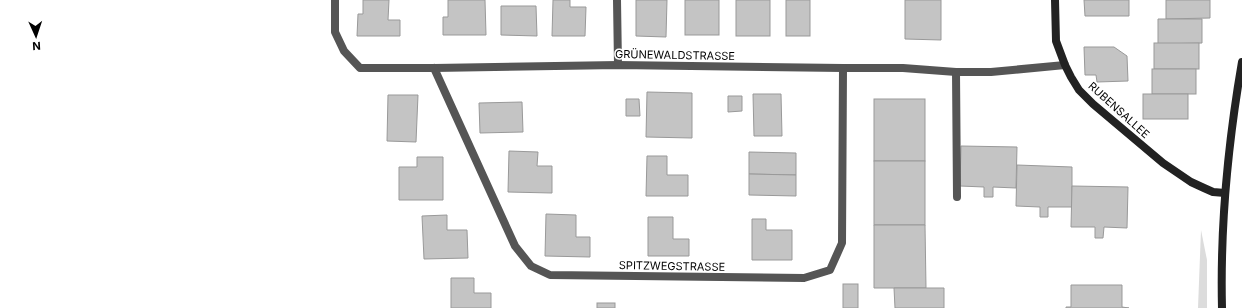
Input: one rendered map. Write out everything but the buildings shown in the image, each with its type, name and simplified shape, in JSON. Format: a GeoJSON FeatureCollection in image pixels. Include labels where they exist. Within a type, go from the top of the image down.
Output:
{"type":"FeatureCollection","features":[{"type":"Feature","properties":{"kind":"street","name":"GRÜNEWALDSTRASSE"},"geometry":{"type":"LineString","coordinates":[[335,0],[335,32],[344,51],[360,68],[618,65],[903,68],[956,72],[991,72],[1065,65]]}},
{"type":"Feature","properties":{"kind":"street"},"geometry":{"type":"LineString","coordinates":[[617,0],[618,65]]}},
{"type":"Feature","properties":{"kind":"street","name":"RUBENSALLEE"},"geometry":{"type":"LineString","coordinates":[[1055,0],[1056,41],[1071,77],[1084,94],[1093,104],[1146,149],[1191,182],[1213,192],[1224,193]]}},
{"type":"Feature","properties":{"kind":"street"},"geometry":{"type":"LineString","coordinates":[[1222,308],[1221,274],[1224,193],[1242,62]]}},
{"type":"Feature","properties":{"kind":"street","name":"SPITZWEGSTRASSE"},"geometry":{"type":"LineString","coordinates":[[434,68],[515,246],[531,266],[550,275],[804,278],[830,270],[842,243],[843,68]]}},
{"type":"Feature","properties":{"kind":"street"},"geometry":{"type":"LineString","coordinates":[[956,72],[957,197]]}},
{"type":"Feature","properties":{"kind":"shaded area"},"geometry":{"type":"Polygon","coordinates":[[[1201,230],[1207,260],[1207,308],[1198,308],[1201,230]]]}}]}
